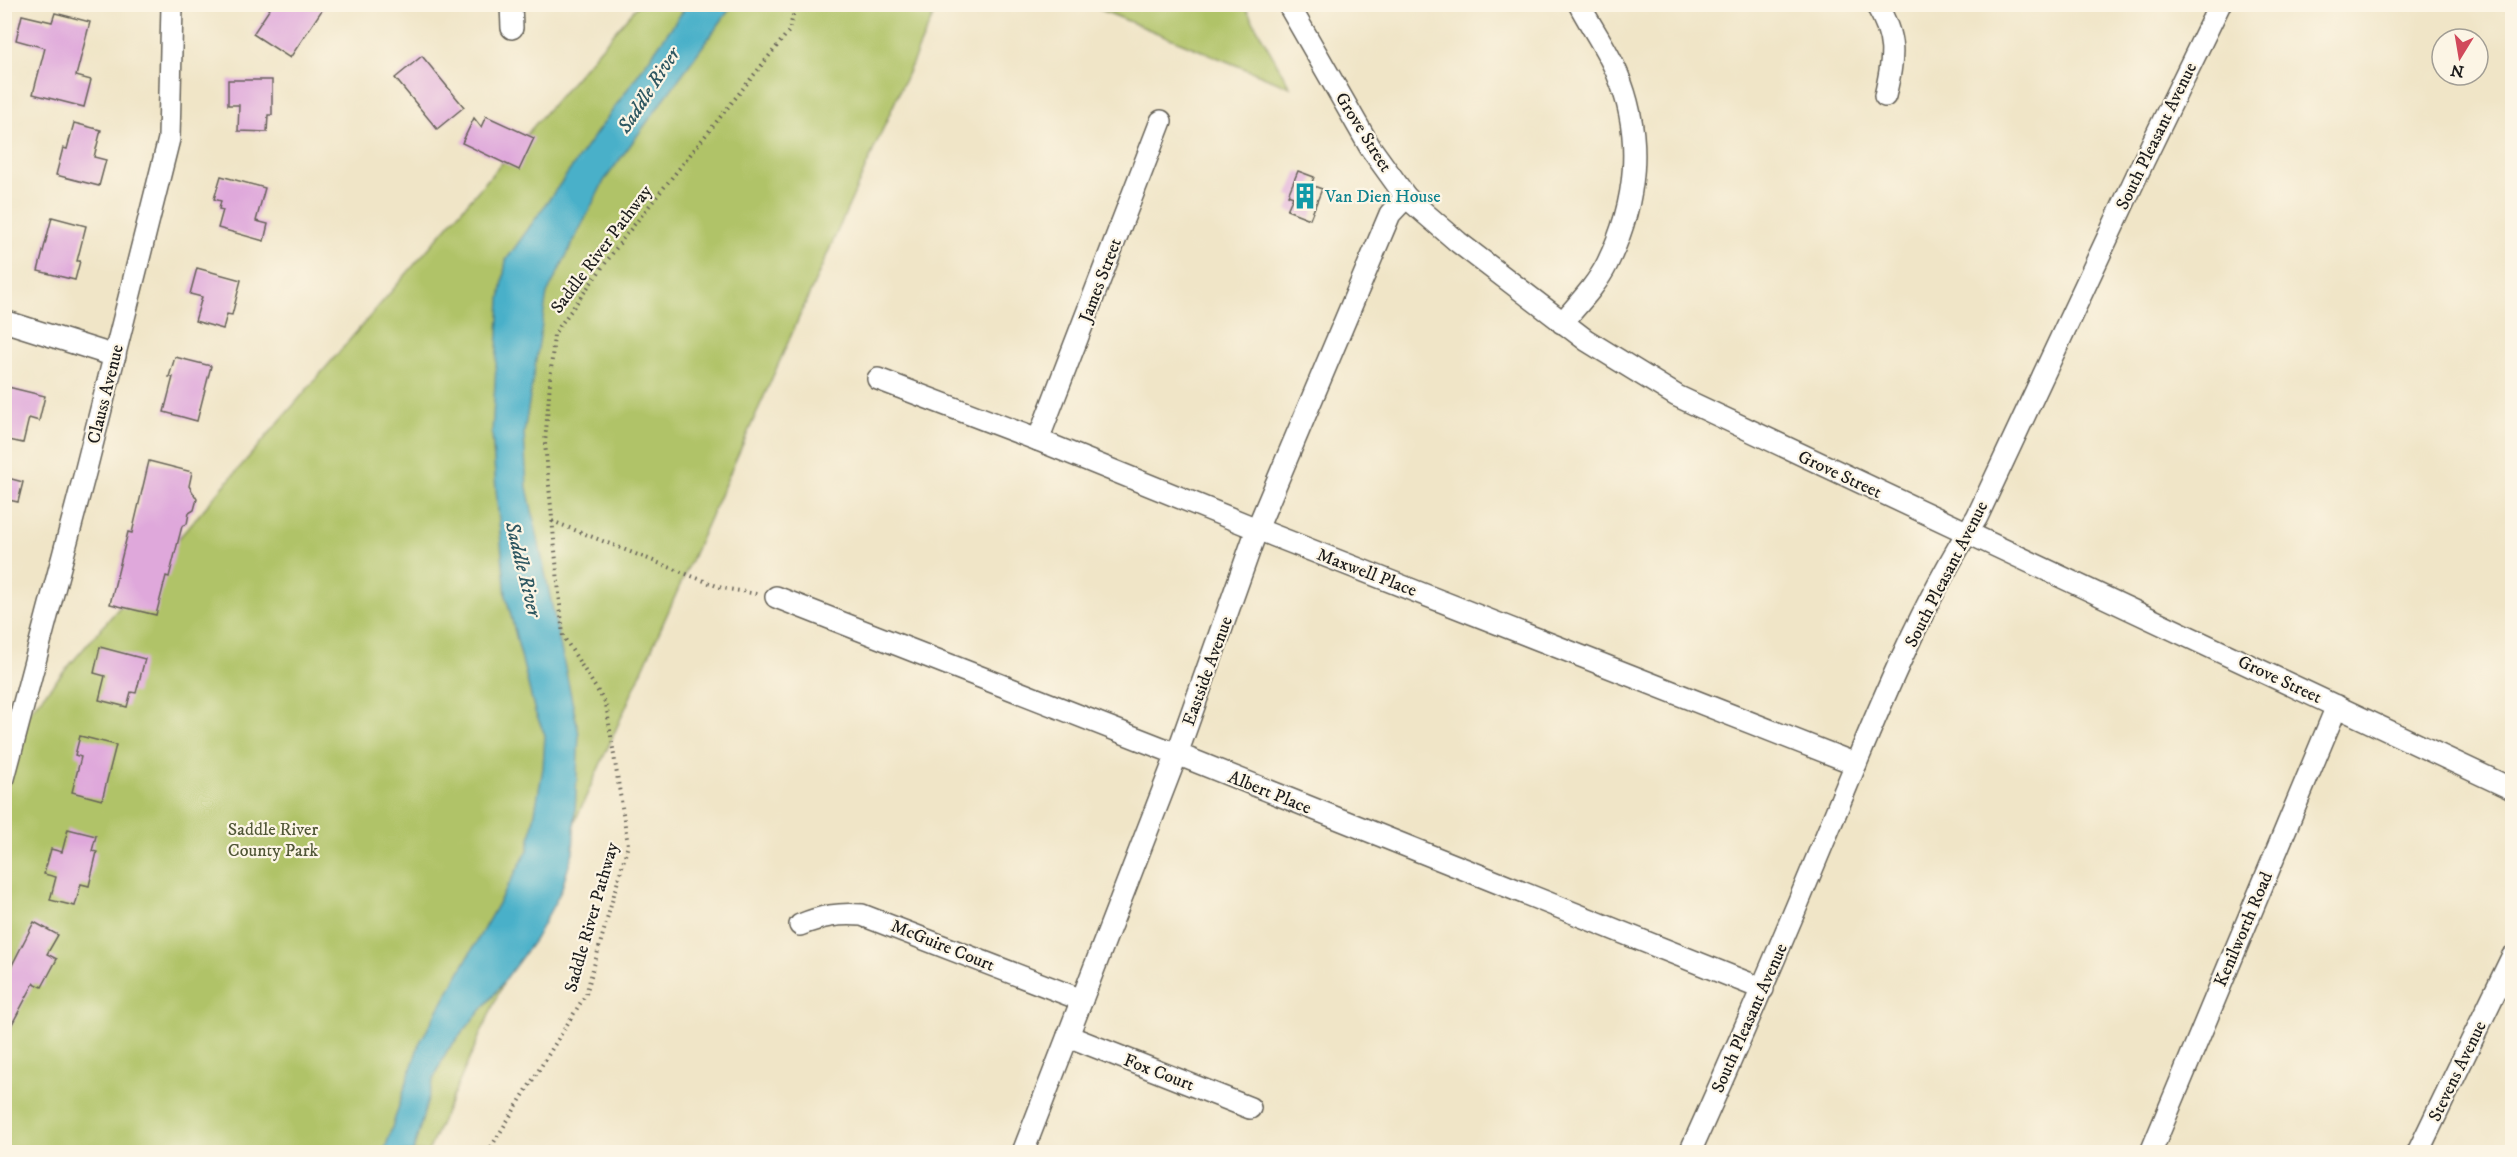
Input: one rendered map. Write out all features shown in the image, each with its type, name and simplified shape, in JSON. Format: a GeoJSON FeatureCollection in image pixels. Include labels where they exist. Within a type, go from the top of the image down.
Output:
{"type":"FeatureCollection","features":[{"type":"Feature","properties":{"kind":"street","name":"Clauss Avenue"},"geometry":{"type":"LineString","coordinates":[[4,778],[10,736],[115,356],[169,139],[172,4]]}},
{"type":"Feature","properties":{"kind":"street"},"geometry":{"type":"LineString","coordinates":[[511,4],[512,28]]}},
{"type":"Feature","properties":{"kind":"street","name":"Grove Street"},"geometry":{"type":"LineString","coordinates":[[1288,4],[1370,147],[1406,197],[1458,242],[1586,340],[1677,396],[2512,789]]}},
{"type":"Feature","properties":{"kind":"street"},"geometry":{"type":"LineString","coordinates":[[1562,323],[1606,265],[1629,204],[1635,170],[1634,135],[1628,104],[1617,72],[1578,4]]}},
{"type":"Feature","properties":{"kind":"street"},"geometry":{"type":"LineString","coordinates":[[1876,4],[1888,24],[1893,59],[1885,96]]}},
{"type":"Feature","properties":{"kind":"street","name":"South Pleasant Avenue"},"geometry":{"type":"LineString","coordinates":[[1689,1152],[1763,989],[1856,764],[1954,551],[1977,517],[2144,160],[2220,4]]}},
{"type":"Feature","properties":{"kind":"street","name":"James Street"},"geometry":{"type":"LineString","coordinates":[[1038,440],[1161,121]]}},
{"type":"Feature","properties":{"kind":"street","name":"Eastside Avenue"},"geometry":{"type":"LineString","coordinates":[[1023,1152],[1177,754],[1257,529],[1390,214],[1406,197]]}},
{"type":"Feature","properties":{"kind":"street"},"geometry":{"type":"LineString","coordinates":[[4,321],[115,356]]}},
{"type":"Feature","properties":{"kind":"street","name":"Maxwell Place"},"geometry":{"type":"LineString","coordinates":[[878,379],[1038,440],[1257,529],[1856,764]]}},
{"type":"Feature","properties":{"kind":"street","name":"Albert Place"},"geometry":{"type":"LineString","coordinates":[[776,597],[1177,754],[1763,989]]}},
{"type":"Feature","properties":{"kind":"street","name":"Kenilworth Road"},"geometry":{"type":"LineString","coordinates":[[2151,1152],[2337,706]]}},
{"type":"Feature","properties":{"kind":"street","name":"McGuire Court"},"geometry":{"type":"LineString","coordinates":[[800,925],[820,916],[841,913],[862,915],[1082,1000]]}},
{"type":"Feature","properties":{"kind":"street","name":"Stevens Avenue"},"geometry":{"type":"LineString","coordinates":[[2418,1152],[2512,957]]}},
{"type":"Feature","properties":{"kind":"street","name":"Fox Court"},"geometry":{"type":"LineString","coordinates":[[1068,1036],[1250,1108]]}},
{"type":"Feature","properties":{"kind":"path","name":"Saddle River Pathway"},"geometry":{"type":"LineString","coordinates":[[488,1152],[586,994],[628,845],[606,704],[562,636],[545,443],[554,334],[622,240],[789,31],[796,4]]}},
{"type":"Feature","properties":{"kind":"path"},"geometry":{"type":"LineString","coordinates":[[552,520],[722,588],[776,597]]}},
{"type":"Feature","properties":{"kind":"green space","name":"Saddle River County Park"},"geometry":{"type":"Polygon","coordinates":[[[638,5],[938,5],[428,1152],[5,1152],[5,740],[638,5]]]}},
{"type":"Feature","properties":{"kind":"green space"},"geometry":{"type":"Polygon","coordinates":[[[1089,5],[1244,5],[1290,87],[1089,5]]]}},
{"type":"Feature","properties":{"kind":"water","name":"Saddle River"},"geometry":{"type":"Polygon","coordinates":[[[688,4],[733,5],[604,181],[547,294],[524,433],[527,487],[579,734],[573,852],[561,891],[535,939],[493,996],[447,1051],[434,1078],[413,1152],[384,1152],[419,1044],[528,850],[543,768],[545,735],[535,712],[506,596],[496,490],[492,433],[500,300],[506,260],[688,4]]]}},
{"type":"Feature","properties":{"kind":"building"},"geometry":{"type":"Polygon","coordinates":[[[273,4],[326,4],[290,58],[253,34],[273,4]]]}},
{"type":"Feature","properties":{"kind":"building"},"geometry":{"type":"Polygon","coordinates":[[[55,13],[90,22],[76,76],[91,80],[84,107],[33,94],[45,48],[16,40],[22,15],[52,22],[55,13]]]}},
{"type":"Feature","properties":{"kind":"building"},"geometry":{"type":"Polygon","coordinates":[[[422,56],[464,107],[437,129],[395,78],[422,56]]]}},
{"type":"Feature","properties":{"kind":"building"},"geometry":{"type":"Polygon","coordinates":[[[228,80],[272,80],[272,115],[268,115],[267,132],[238,131],[239,105],[228,105],[228,80]]]}},
{"type":"Feature","properties":{"kind":"building"},"geometry":{"type":"Polygon","coordinates":[[[486,116],[534,138],[519,170],[462,143],[474,118],[481,127],[486,116]]]}},
{"type":"Feature","properties":{"kind":"building"},"geometry":{"type":"Polygon","coordinates":[[[74,123],[101,130],[94,157],[106,160],[99,186],[56,175],[63,148],[67,149],[74,123]]]}},
{"type":"Feature","properties":{"kind":"building","name":"Van Dien House"},"geometry":{"type":"Polygon","coordinates":[[[1298,171],[1314,177],[1311,185],[1322,189],[1310,219],[1287,210],[1293,197],[1288,195],[1298,171]]]}},
{"type":"Feature","properties":{"kind":"building"},"geometry":{"type":"Polygon","coordinates":[[[221,176],[265,188],[256,221],[268,224],[264,241],[218,228],[223,210],[219,209],[221,201],[214,199],[221,176]]]}},
{"type":"Feature","properties":{"kind":"building"},"geometry":{"type":"Polygon","coordinates":[[[52,217],[86,226],[77,261],[80,261],[75,280],[38,271],[52,217]]]}},
{"type":"Feature","properties":{"kind":"building"},"geometry":{"type":"Polygon","coordinates":[[[197,268],[241,280],[232,315],[227,314],[223,329],[195,321],[202,297],[190,294],[197,268]]]}},
{"type":"Feature","properties":{"kind":"building"},"geometry":{"type":"Polygon","coordinates":[[[175,357],[211,366],[197,421],[164,412],[173,377],[169,377],[175,357]]]}},
{"type":"Feature","properties":{"kind":"building"},"geometry":{"type":"Polygon","coordinates":[[[4,386],[45,396],[39,421],[29,418],[23,443],[4,439],[4,386]]]}},
{"type":"Feature","properties":{"kind":"building"},"geometry":{"type":"Polygon","coordinates":[[[149,461],[192,472],[189,486],[197,499],[194,510],[189,513],[187,524],[182,526],[169,577],[166,576],[156,615],[110,604],[128,532],[132,533],[149,461]]]}},
{"type":"Feature","properties":{"kind":"building"},"geometry":{"type":"Polygon","coordinates":[[[4,477],[23,482],[18,502],[4,499],[4,477]]]}},
{"type":"Feature","properties":{"kind":"building"},"geometry":{"type":"Polygon","coordinates":[[[100,647],[145,659],[136,693],[131,692],[127,707],[99,700],[105,676],[94,673],[100,647]]]}},
{"type":"Feature","properties":{"kind":"building"},"geometry":{"type":"Polygon","coordinates":[[[80,736],[116,745],[102,800],[72,792],[81,757],[75,755],[80,736]]]}},
{"type":"Feature","properties":{"kind":"building"},"geometry":{"type":"Polygon","coordinates":[[[68,829],[96,836],[92,851],[97,852],[89,886],[81,884],[75,906],[50,900],[56,877],[44,874],[51,849],[62,852],[68,829]]]}},
{"type":"Feature","properties":{"kind":"building"},"geometry":{"type":"Polygon","coordinates":[[[34,922],[58,935],[47,954],[57,959],[42,987],[34,983],[4,1039],[5,979],[34,922]]]}},
{"type":"Feature","properties":{"kind":"place","name":"Van Dien House"},"geometry":{"type":"Point","coordinates":[1305,196]}}]}
